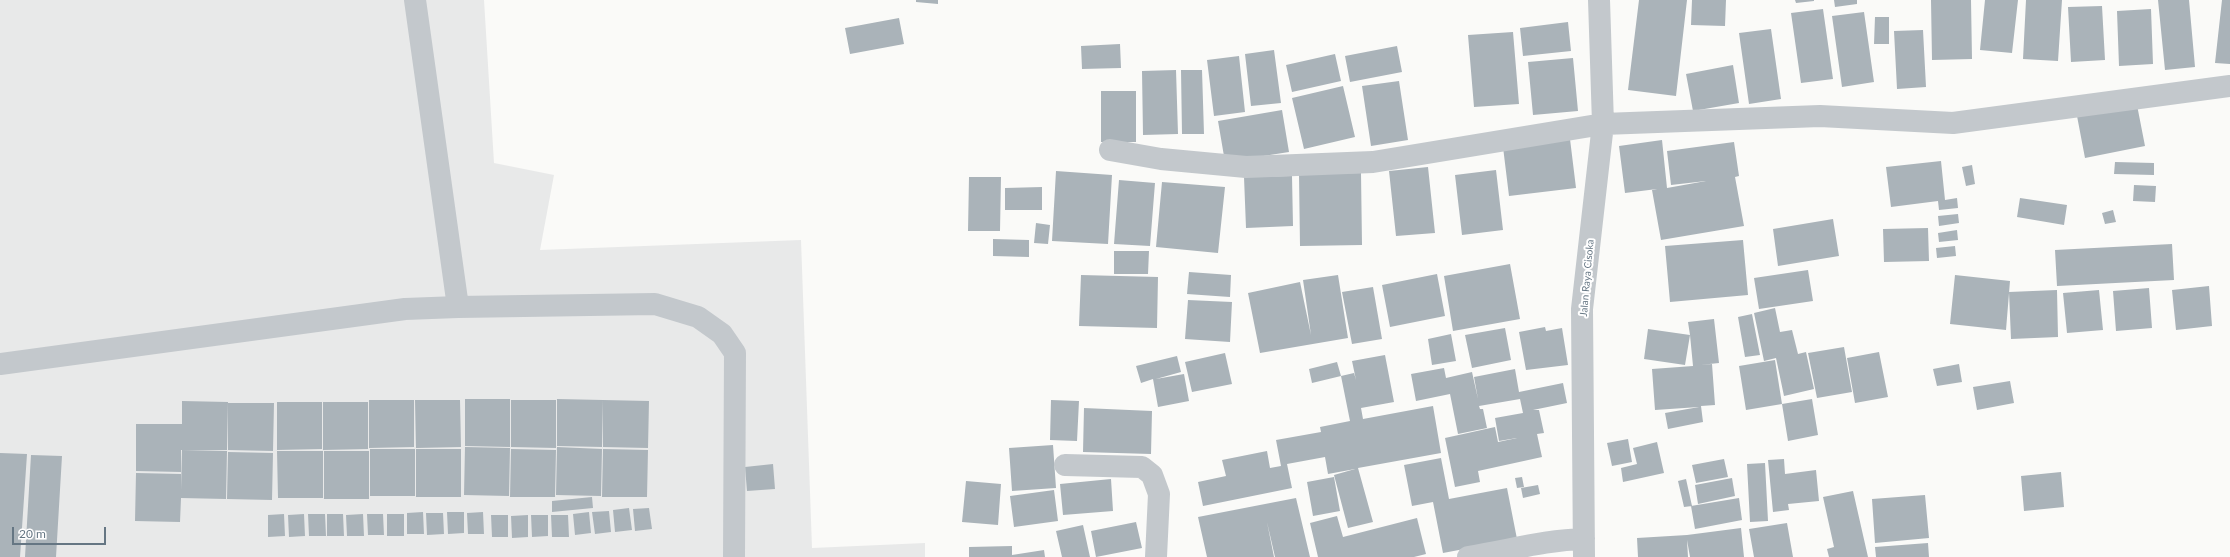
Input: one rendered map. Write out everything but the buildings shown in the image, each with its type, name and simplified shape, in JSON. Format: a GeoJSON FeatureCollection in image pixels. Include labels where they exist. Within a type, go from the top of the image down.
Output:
{"type":"FeatureCollection","features":[{"type":"Feature","properties":{"kind":"street"},"geometry":{"type":"LineString","coordinates":[[415,0],[458,307]]}},
{"type":"Feature","properties":{"kind":"street","name":"Jalan Raya Cisoka"},"geometry":{"type":"LineString","coordinates":[[1584,548],[1582,309],[1603,124],[1599,0]]}},
{"type":"Feature","properties":{"kind":"street"},"geometry":{"type":"LineString","coordinates":[[1110,150],[1161,159],[1246,167],[1373,162],[1603,124],[1820,116],[1953,123],[2230,86]]}},
{"type":"Feature","properties":{"kind":"street"},"geometry":{"type":"LineString","coordinates":[[0,364],[405,308],[655,304],[698,317],[722,334],[735,353],[734,557]]}},
{"type":"Feature","properties":{"kind":"street"},"geometry":{"type":"LineString","coordinates":[[1065,466],[1142,467],[1152,475],[1159,494],[1156,557]]}},
{"type":"Feature","properties":{"kind":"street"},"geometry":{"type":"LineString","coordinates":[[1468,557],[1519,549],[1556,540],[1584,548]]}},
{"type":"Feature","properties":{"kind":"shaded area"},"geometry":{"type":"Polygon","coordinates":[[[0,0],[484,0],[494,163],[554,175],[540,250],[801,240],[812,548],[925,543],[925,557],[0,557],[0,0]]]}}]}
